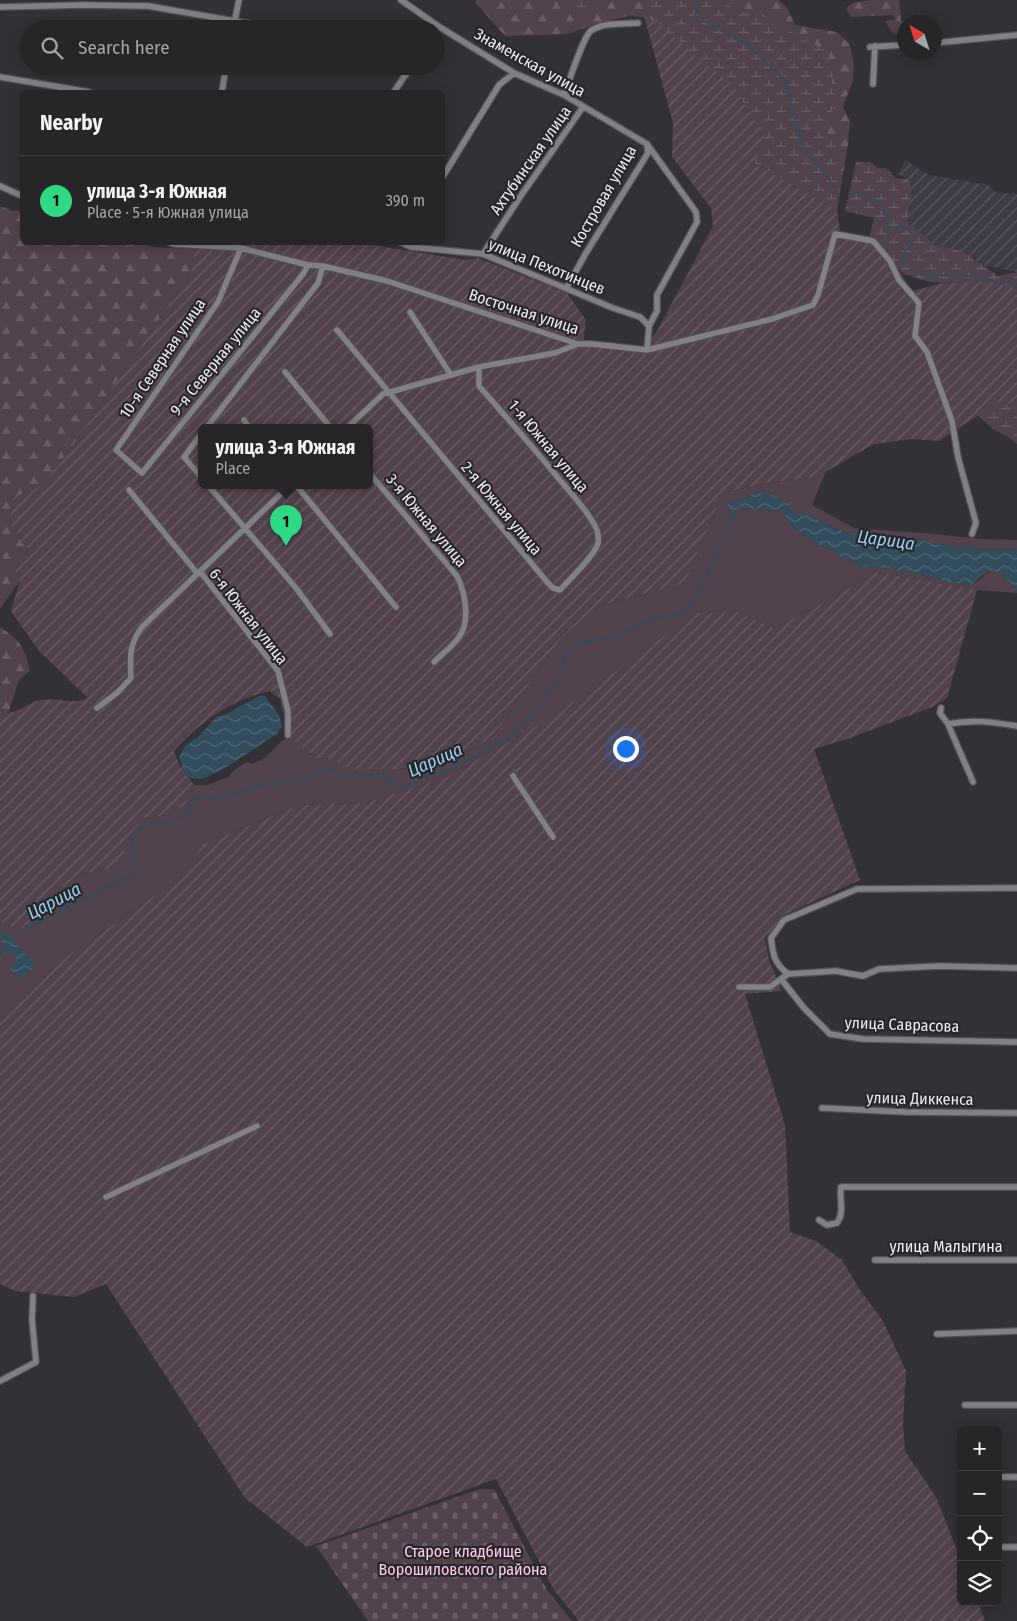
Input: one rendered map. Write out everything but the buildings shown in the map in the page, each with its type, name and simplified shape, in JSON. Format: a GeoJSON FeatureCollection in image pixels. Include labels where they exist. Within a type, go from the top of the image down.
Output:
{"type":"FeatureCollection","features":[{"type":"Feature","properties":{"kind":"street"},"geometry":{"type":"LineString","coordinates":[[235,20],[239,0]]}},
{"type":"Feature","properties":{"kind":"street","name":"Знаменская улица"},"geometry":{"type":"LineString","coordinates":[[401,0],[427,20]]}},
{"type":"Feature","properties":{"kind":"street"},"geometry":{"type":"LineString","coordinates":[[0,7],[83,3],[148,6],[229,20]]}},
{"type":"Feature","properties":{"kind":"street"},"geometry":{"type":"LineString","coordinates":[[564,95],[584,40],[590,30],[606,25],[638,23]]}},
{"type":"Feature","properties":{"kind":"street","name":"Знаменская улица"},"geometry":{"type":"LineString","coordinates":[[445,33],[514,73],[564,95],[648,144]]}},
{"type":"Feature","properties":{"kind":"street"},"geometry":{"type":"LineString","coordinates":[[942,42],[1017,35]]}},
{"type":"Feature","properties":{"kind":"street"},"geometry":{"type":"LineString","coordinates":[[873,84],[872,46],[897,44]]}},
{"type":"Feature","properties":{"kind":"street"},"geometry":{"type":"LineString","coordinates":[[445,173],[499,84],[514,73]]}},
{"type":"Feature","properties":{"kind":"street"},"geometry":{"type":"LineString","coordinates":[[222,90],[225,75]]}},
{"type":"Feature","properties":{"kind":"street"},"geometry":{"type":"LineString","coordinates":[[395,90],[406,75]]}},
{"type":"Feature","properties":{"kind":"street"},"geometry":{"type":"LineString","coordinates":[[0,77],[77,90]]}},
{"type":"Feature","properties":{"kind":"street","name":"Ахтубинская улица"},"geometry":{"type":"LineString","coordinates":[[484,254],[520,197],[583,107]]}},
{"type":"Feature","properties":{"kind":"street"},"geometry":{"type":"LineString","coordinates":[[647,350],[649,326],[657,312],[657,296],[697,222],[696,212],[648,144]]}},
{"type":"Feature","properties":{"kind":"street","name":"Костровая улица"},"geometry":{"type":"LineString","coordinates":[[567,287],[648,153],[648,144]]}},
{"type":"Feature","properties":{"kind":"street"},"geometry":{"type":"LineString","coordinates":[[0,186],[20,195]]}},
{"type":"Feature","properties":{"kind":"street","name":"Восточная улица"},"geometry":{"type":"LineString","coordinates":[[207,245],[241,248],[308,265],[323,266],[388,281],[578,344],[647,350],[772,319],[813,305],[818,295],[835,234],[873,241],[890,260],[899,280],[919,303],[915,336],[927,352],[952,421],[958,457],[976,523],[972,534]]}},
{"type":"Feature","properties":{"kind":"street","name":"улица Пехотинцев"},"geometry":{"type":"LineString","coordinates":[[407,245],[484,254],[567,287],[613,308],[640,317],[649,326]]}},
{"type":"Feature","properties":{"kind":"street","name":"10-я Северная улица"},"geometry":{"type":"LineString","coordinates":[[142,473],[116,450],[218,302],[241,248]]}},
{"type":"Feature","properties":{"kind":"street","name":"9-я Северная улица"},"geometry":{"type":"LineString","coordinates":[[142,473],[303,274],[308,265]]}},
{"type":"Feature","properties":{"kind":"street"},"geometry":{"type":"LineString","coordinates":[[209,424],[318,283],[323,266]]}},
{"type":"Feature","properties":{"kind":"street"},"geometry":{"type":"LineString","coordinates":[[410,312],[451,375]]}},
{"type":"Feature","properties":{"kind":"street"},"geometry":{"type":"LineString","coordinates":[[336,330],[388,393]]}},
{"type":"Feature","properties":{"kind":"street"},"geometry":{"type":"LineString","coordinates":[[351,424],[383,394],[480,367],[555,353],[578,344]]}},
{"type":"Feature","properties":{"kind":"street","name":"1-я Южная улица"},"geometry":{"type":"LineString","coordinates":[[480,367],[480,386],[580,505],[594,524],[598,534],[598,543]]}},
{"type":"Feature","properties":{"kind":"street"},"geometry":{"type":"LineString","coordinates":[[285,372],[328,424]]}},
{"type":"Feature","properties":{"kind":"street","name":"2-я Южная улица"},"geometry":{"type":"LineString","coordinates":[[388,393],[553,588],[560,590],[598,543]]}},
{"type":"Feature","properties":{"kind":"street"},"geometry":{"type":"LineString","coordinates":[[244,420],[247,424]]}},
{"type":"Feature","properties":{"kind":"street"},"geometry":{"type":"LineString","coordinates":[[198,438],[184,457],[198,473]]}},
{"type":"Feature","properties":{"kind":"street","name":"3-я Южная улица"},"geometry":{"type":"LineString","coordinates":[[373,478],[457,576],[463,588],[465,623],[460,637],[434,662]]}},
{"type":"Feature","properties":{"kind":"street"},"geometry":{"type":"LineString","coordinates":[[211,489],[296,588],[330,634]]}},
{"type":"Feature","properties":{"kind":"street"},"geometry":{"type":"LineString","coordinates":[[97,708],[118,692],[131,678],[130,658],[133,640],[142,627],[286,489]]}},
{"type":"Feature","properties":{"kind":"street"},"geometry":{"type":"LineString","coordinates":[[299,489],[396,607]]}},
{"type":"Feature","properties":{"kind":"street","name":"6-я Южная улица"},"geometry":{"type":"LineString","coordinates":[[129,490],[198,573],[202,574],[278,671],[288,711],[288,735]]}},
{"type":"Feature","properties":{"kind":"street"},"geometry":{"type":"LineString","coordinates":[[940,708],[940,713],[948,724],[973,782]]}},
{"type":"Feature","properties":{"kind":"street"},"geometry":{"type":"LineString","coordinates":[[948,724],[965,721],[988,721],[1017,726]]}},
{"type":"Feature","properties":{"kind":"street"},"geometry":{"type":"LineString","coordinates":[[513,776],[553,837]]}},
{"type":"Feature","properties":{"kind":"street"},"geometry":{"type":"LineString","coordinates":[[788,974],[778,966],[772,954],[771,938],[784,920],[857,888],[1017,888]]}},
{"type":"Feature","properties":{"kind":"street"},"geometry":{"type":"LineString","coordinates":[[739,987],[770,987],[788,974],[836,971],[863,976],[879,969],[938,966],[1017,968]]}},
{"type":"Feature","properties":{"kind":"street","name":"улица Саврасова"},"geometry":{"type":"LineString","coordinates":[[781,979],[804,1008],[830,1034],[863,1039],[1017,1042]]}},
{"type":"Feature","properties":{"kind":"street","name":"улица Диккенса"},"geometry":{"type":"LineString","coordinates":[[822,1108],[905,1112],[1017,1113]]}},
{"type":"Feature","properties":{"kind":"street"},"geometry":{"type":"LineString","coordinates":[[106,1197],[257,1126]]}},
{"type":"Feature","properties":{"kind":"street"},"geometry":{"type":"LineString","coordinates":[[819,1220],[827,1225],[837,1223],[841,1217],[841,1187],[1017,1187]]}},
{"type":"Feature","properties":{"kind":"street","name":"улица Малыгина"},"geometry":{"type":"LineString","coordinates":[[875,1260],[1017,1260]]}},
{"type":"Feature","properties":{"kind":"street"},"geometry":{"type":"LineString","coordinates":[[0,1382],[36,1362],[32,1320],[33,1296]]}},
{"type":"Feature","properties":{"kind":"street"},"geometry":{"type":"LineString","coordinates":[[936,1334],[1017,1331]]}},
{"type":"Feature","properties":{"kind":"street"},"geometry":{"type":"LineString","coordinates":[[965,1404],[1017,1405]]}},
{"type":"Feature","properties":{"kind":"street"},"geometry":{"type":"LineString","coordinates":[[1002,1477],[1017,1477]]}},
{"type":"Feature","properties":{"kind":"street"},"geometry":{"type":"LineString","coordinates":[[1004,1547],[1017,1546]]}},
{"type":"Feature","properties":{"kind":"shaded area"},"geometry":{"type":"Polygon","coordinates":[[[905,160],[929,175],[989,185],[996,192],[1017,194],[1017,272],[983,265],[962,251],[935,245],[906,222],[912,190],[908,180],[898,174],[905,160]]]}},
{"type":"Feature","properties":{"kind":"green space"},"geometry":{"type":"Polygon","coordinates":[[[476,0],[779,0],[787,8],[795,25],[837,32],[849,43],[854,64],[853,81],[843,106],[850,121],[837,210],[659,23],[644,17],[628,16],[567,34],[505,36],[475,2],[476,0]]]}},
{"type":"Feature","properties":{"kind":"green space"},"geometry":{"type":"Polygon","coordinates":[[[572,0],[595,0],[584,16],[573,13],[572,0]]]}},
{"type":"Feature","properties":{"kind":"green space"},"geometry":{"type":"Polygon","coordinates":[[[644,0],[730,0],[730,10],[762,16],[815,45],[826,48],[832,63],[832,90],[837,99],[832,112],[822,123],[828,136],[837,139],[838,161],[835,172],[842,180],[837,210],[754,163],[693,54],[654,20],[644,0]]]}},
{"type":"Feature","properties":{"kind":"green space"},"geometry":{"type":"Polygon","coordinates":[[[899,0],[900,15],[897,15],[897,35],[892,32],[885,21],[895,20],[894,15],[851,17],[846,8],[855,2],[899,0]]]}},
{"type":"Feature","properties":{"kind":"green space"},"geometry":{"type":"Polygon","coordinates":[[[644,16],[659,23],[693,54],[733,85],[765,138],[754,163],[837,210],[840,232],[869,239],[894,263],[912,291],[943,283],[986,281],[1017,288],[1017,407],[1000,401],[939,441],[912,439],[874,444],[815,478],[771,482],[723,493],[685,583],[597,607],[560,639],[493,736],[476,747],[435,765],[401,769],[349,769],[333,759],[316,758],[290,738],[280,699],[270,691],[229,706],[195,730],[174,751],[179,764],[194,785],[185,805],[167,815],[142,818],[127,841],[120,867],[82,874],[58,890],[39,916],[19,930],[0,922],[0,712],[11,713],[43,700],[76,701],[88,698],[39,651],[11,611],[20,580],[17,566],[28,548],[9,522],[13,498],[41,486],[69,451],[191,273],[195,249],[206,245],[373,245],[465,260],[478,258],[567,293],[586,320],[583,346],[640,349],[656,333],[713,226],[711,208],[672,157],[673,123],[644,16]]]}},
{"type":"Feature","properties":{"kind":"green space"},"geometry":{"type":"Polygon","coordinates":[[[856,162],[870,162],[878,168],[886,168],[896,178],[908,179],[912,190],[907,222],[935,245],[962,251],[998,276],[1017,272],[1017,288],[986,281],[943,283],[926,281],[904,274],[869,239],[874,218],[845,211],[856,162]]]}},
{"type":"Feature","properties":{"kind":"green space"},"geometry":{"type":"Polygon","coordinates":[[[0,206],[13,211],[20,210],[20,245],[146,245],[151,247],[195,249],[191,273],[69,451],[41,486],[13,498],[9,522],[28,548],[17,566],[20,580],[0,609],[0,206]]]}},
{"type":"Feature","properties":{"kind":"green space"},"geometry":{"type":"Polygon","coordinates":[[[1000,401],[1017,407],[1017,444],[993,429],[977,415],[1000,401]]]}},
{"type":"Feature","properties":{"kind":"green space"},"geometry":{"type":"Polygon","coordinates":[[[826,471],[812,505],[854,528],[980,539],[1017,540],[1017,549],[982,550],[967,545],[958,549],[949,545],[927,542],[922,539],[915,541],[879,537],[874,541],[832,527],[808,513],[798,514],[741,499],[727,505],[734,519],[734,511],[739,506],[747,510],[756,508],[765,511],[780,510],[795,529],[822,547],[838,552],[838,556],[851,560],[859,567],[887,568],[972,586],[991,570],[1001,573],[1017,593],[977,590],[876,572],[831,599],[774,628],[739,612],[447,777],[364,803],[299,805],[204,844],[177,880],[65,958],[0,1020],[0,922],[19,930],[39,916],[58,890],[82,874],[120,867],[127,841],[142,818],[167,815],[185,805],[194,785],[208,785],[228,777],[246,762],[252,764],[265,758],[283,740],[290,738],[316,758],[333,759],[349,769],[401,769],[435,765],[476,747],[493,736],[560,639],[597,607],[685,583],[723,493],[771,482],[815,478],[826,471]]]}},
{"type":"Feature","properties":{"kind":"green space"},"geometry":{"type":"Polygon","coordinates":[[[876,572],[977,590],[947,698],[932,707],[850,738],[814,749],[860,880],[784,915],[765,938],[769,960],[782,991],[745,994],[785,1125],[790,1232],[816,1241],[842,1260],[860,1290],[883,1321],[906,1371],[903,1424],[905,1451],[936,1497],[957,1550],[957,1606],[979,1606],[985,1621],[579,1621],[554,1590],[496,1479],[307,1547],[245,1498],[106,1284],[74,1297],[15,1291],[0,1284],[0,1020],[65,958],[177,880],[204,844],[299,805],[364,803],[447,777],[556,715],[696,613],[739,612],[774,628],[831,599],[876,572]]]}},
{"type":"Feature","properties":{"kind":"green space"},"geometry":{"type":"Polygon","coordinates":[[[0,627],[21,645],[30,671],[19,680],[8,714],[0,712],[0,627]]]}},
{"type":"Feature","properties":{"kind":"green space","name":"Старое кладбище Ворошиловского района"},"geometry":{"type":"Polygon","coordinates":[[[480,1489],[494,1489],[547,1590],[572,1621],[368,1621],[316,1546],[480,1489]]]}},
{"type":"Feature","properties":{"kind":"water"},"geometry":{"type":"Polygon","coordinates":[[[756,493],[775,496],[784,501],[798,514],[808,513],[832,527],[874,541],[879,537],[915,541],[922,539],[927,542],[949,545],[958,549],[967,545],[982,550],[1017,549],[1017,591],[1001,573],[991,570],[980,577],[972,586],[887,568],[859,567],[851,560],[837,556],[837,552],[822,547],[795,529],[780,510],[765,511],[756,508],[747,510],[739,506],[735,511],[737,517],[734,520],[727,505],[756,493]]]}},
{"type":"Feature","properties":{"kind":"water"},"geometry":{"type":"Polygon","coordinates":[[[261,695],[265,696],[279,715],[282,726],[277,734],[213,774],[198,779],[188,777],[183,771],[179,757],[185,746],[198,737],[216,717],[225,715],[261,695]]]}},
{"type":"Feature","properties":{"kind":"water"},"geometry":{"type":"Polygon","coordinates":[[[0,932],[11,936],[25,954],[30,957],[34,964],[31,971],[19,978],[10,969],[17,960],[14,953],[8,952],[4,955],[0,932]]]}},
{"type":"Feature","properties":{"kind":"waterway"},"geometry":{"type":"LineString","coordinates":[[700,0],[695,16],[746,44],[784,79],[802,144],[833,184]]}},
{"type":"Feature","properties":{"kind":"waterway"},"geometry":{"type":"LineString","coordinates":[[856,192],[883,204],[889,229],[904,228],[915,237],[905,252],[904,265],[922,275],[982,277],[994,281],[1017,284]]}},
{"type":"Feature","properties":{"kind":"waterway","name":"Царица"},"geometry":{"type":"LineString","coordinates":[[724,533],[730,521],[731,512]]}},
{"type":"Feature","properties":{"kind":"waterway","name":"Царица"},"geometry":{"type":"LineString","coordinates":[[21,935],[33,925],[136,872],[132,838],[143,825],[168,822],[186,814],[190,809],[193,797],[217,798],[264,785],[279,784],[282,780],[308,780],[326,768],[334,769],[339,776],[379,775],[406,788],[424,776],[442,773],[508,739],[548,695],[561,674],[564,656],[572,648],[577,645],[616,636],[651,619],[674,616],[686,609],[700,592],[721,537]]}},
{"type":"Feature","properties":{"kind":"waterway","name":"Царица"},"geometry":{"type":"LineString","coordinates":[[0,956],[5,950]]}},
{"type":"Feature","properties":{"kind":"place","name":"улица 3-я Южная"},"geometry":{"type":"Point","coordinates":[286,546]}}]}
